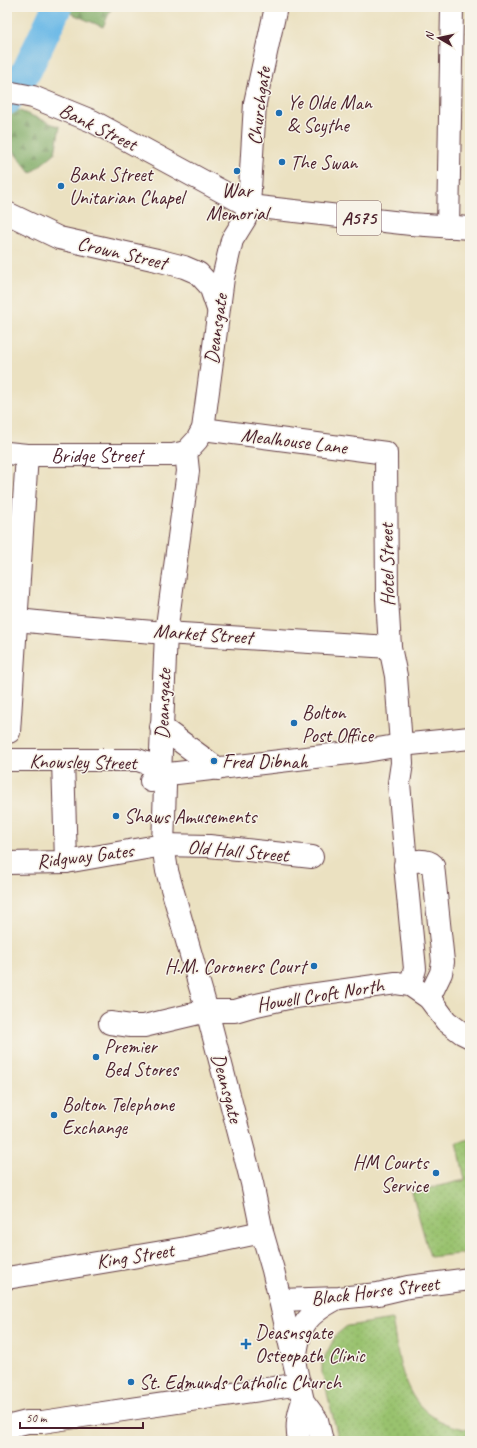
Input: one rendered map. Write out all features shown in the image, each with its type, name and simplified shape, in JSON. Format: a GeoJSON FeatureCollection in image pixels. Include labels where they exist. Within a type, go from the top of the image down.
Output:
{"type":"FeatureCollection","features":[{"type":"Feature","properties":{"kind":"street","name":"Churchgate"},"geometry":{"type":"LineString","coordinates":[[249,206],[255,103],[276,7]]}},
{"type":"Feature","properties":{"kind":"street"},"geometry":{"type":"LineString","coordinates":[[448,227],[452,7]]}},
{"type":"Feature","properties":{"kind":"street","name":"Bank Street"},"geometry":{"type":"LineString","coordinates":[[7,92],[33,97],[92,121],[249,206]]}},
{"type":"Feature","properties":{"kind":"street","name":"A575"},"geometry":{"type":"LineString","coordinates":[[249,206],[395,222],[470,228]]}},
{"type":"Feature","properties":{"kind":"street","name":"Deansgate"},"geometry":{"type":"LineString","coordinates":[[249,206],[245,219],[232,240],[223,278],[203,429],[197,440],[186,452],[188,471],[166,632],[161,727],[156,776],[163,780],[165,791],[164,845],[167,871],[187,959],[207,1011],[252,1183],[262,1232],[273,1270],[295,1362],[301,1393],[297,1426],[299,1441]]}},
{"type":"Feature","properties":{"kind":"street","name":"Crown Street"},"geometry":{"type":"LineString","coordinates":[[7,213],[60,238],[157,260],[184,267],[198,273],[210,286],[219,310]]}},
{"type":"Feature","properties":{"kind":"street","name":"Mealhouse Lane"},"geometry":{"type":"LineString","coordinates":[[203,429],[386,453]]}},
{"type":"Feature","properties":{"kind":"street","name":"Bridge Street"},"geometry":{"type":"LineString","coordinates":[[17,454],[173,455],[186,452]]}},
{"type":"Feature","properties":{"kind":"street","name":"Hotel Street"},"geometry":{"type":"LineString","coordinates":[[386,453],[386,598],[390,646],[396,676],[401,745],[402,763],[399,782],[417,858],[405,866],[415,969],[410,985]]}},
{"type":"Feature","properties":{"kind":"street"},"geometry":{"type":"LineString","coordinates":[[9,732],[17,620],[17,454]]}},
{"type":"Feature","properties":{"kind":"street","name":"Market Street"},"geometry":{"type":"LineString","coordinates":[[17,620],[166,632],[390,646]]}},
{"type":"Feature","properties":{"kind":"street"},"geometry":{"type":"LineString","coordinates":[[161,727],[218,768]]}},
{"type":"Feature","properties":{"kind":"street"},"geometry":{"type":"LineString","coordinates":[[156,776],[366,751],[401,745],[470,738]]}},
{"type":"Feature","properties":{"kind":"street","name":"Knowsley Street"},"geometry":{"type":"LineString","coordinates":[[7,760],[130,760],[146,762],[152,765],[156,776]]}},
{"type":"Feature","properties":{"kind":"street"},"geometry":{"type":"LineString","coordinates":[[63,760],[66,862]]}},
{"type":"Feature","properties":{"kind":"street","name":"Ridgway Gates"},"geometry":{"type":"LineString","coordinates":[[7,863],[66,862],[164,845]]}},
{"type":"Feature","properties":{"kind":"street","name":"Old Hall Street"},"geometry":{"type":"LineString","coordinates":[[164,845],[210,846],[312,857]]}},
{"type":"Feature","properties":{"kind":"street"},"geometry":{"type":"LineString","coordinates":[[417,858],[428,861],[433,865],[443,962],[441,973],[429,998]]}},
{"type":"Feature","properties":{"kind":"street","name":"Howell Croft North"},"geometry":{"type":"LineString","coordinates":[[110,1023],[144,1026],[207,1011],[235,1011],[274,1001],[396,983],[410,985],[429,998],[446,1021],[470,1037]]}},
{"type":"Feature","properties":{"kind":"street","name":"King Street"},"geometry":{"type":"LineString","coordinates":[[7,1278],[186,1248],[262,1232]]}},
{"type":"Feature","properties":{"kind":"street","name":"Black Horse Street"},"geometry":{"type":"LineString","coordinates":[[280,1300],[339,1298],[378,1294],[408,1287],[470,1279]]}},
{"type":"Feature","properties":{"kind":"street"},"geometry":{"type":"LineString","coordinates":[[295,1362],[300,1330],[307,1319],[315,1311],[339,1298]]}},
{"type":"Feature","properties":{"kind":"street","name":"Deansgate"},"geometry":{"type":"LineString","coordinates":[[301,1393],[317,1420],[322,1441]]}},
{"type":"Feature","properties":{"kind":"street"},"geometry":{"type":"LineString","coordinates":[[14,1425],[301,1393]]}},
{"type":"Feature","properties":{"kind":"green space"},"geometry":{"type":"Polygon","coordinates":[[[56,7],[112,7],[103,27],[56,7]]]}},
{"type":"Feature","properties":{"kind":"green space"},"geometry":{"type":"Polygon","coordinates":[[[15,109],[60,127],[55,153],[31,173],[12,150],[7,153],[7,111],[15,109]]]}},
{"type":"Feature","properties":{"kind":"green space"},"geometry":{"type":"Polygon","coordinates":[[[7,312],[11,312],[7,349],[7,312]]]}},
{"type":"Feature","properties":{"kind":"green space"},"geometry":{"type":"Polygon","coordinates":[[[470,1139],[470,1253],[430,1257],[412,1192],[465,1180],[457,1142],[470,1139]]]}},
{"type":"Feature","properties":{"kind":"green space"},"geometry":{"type":"Polygon","coordinates":[[[392,1319],[403,1375],[410,1391],[419,1405],[432,1416],[448,1424],[470,1430],[470,1441],[339,1441],[322,1373],[322,1362],[336,1335],[347,1326],[392,1319]]]}},
{"type":"Feature","properties":{"kind":"waterway"},"geometry":{"type":"LineString","coordinates":[[7,100],[27,70],[57,7]]}},
{"type":"Feature","properties":{"kind":"place","name":"Ye Olde Man & Scythe"},"geometry":{"type":"Point","coordinates":[279,113]}},
{"type":"Feature","properties":{"kind":"place","name":"The Swan"},"geometry":{"type":"Point","coordinates":[282,162]}},
{"type":"Feature","properties":{"kind":"place","name":"War Memorial"},"geometry":{"type":"Point","coordinates":[237,171]}},
{"type":"Feature","properties":{"kind":"place","name":"Bank Street Unitarian Chapel"},"geometry":{"type":"Point","coordinates":[61,186]}},
{"type":"Feature","properties":{"kind":"place","name":"Bolton Post Office"},"geometry":{"type":"Point","coordinates":[294,723]}},
{"type":"Feature","properties":{"kind":"place","name":"Fred Dibnah"},"geometry":{"type":"Point","coordinates":[214,761]}},
{"type":"Feature","properties":{"kind":"place","name":"Shaws Amusements"},"geometry":{"type":"Point","coordinates":[116,816]}},
{"type":"Feature","properties":{"kind":"place","name":"H.M. Coroners Court"},"geometry":{"type":"Point","coordinates":[314,966]}},
{"type":"Feature","properties":{"kind":"place","name":"Premier Bed Stores"},"geometry":{"type":"Point","coordinates":[96,1057]}},
{"type":"Feature","properties":{"kind":"place","name":"Bolton Telephone Exchange"},"geometry":{"type":"Point","coordinates":[54,1115]}},
{"type":"Feature","properties":{"kind":"place","name":"HM Courts Service"},"geometry":{"type":"Point","coordinates":[436,1173]}},
{"type":"Feature","properties":{"kind":"place","name":"Deasnsgate Osteopath Clinic"},"geometry":{"type":"Point","coordinates":[246,1344]}},
{"type":"Feature","properties":{"kind":"place","name":"St. Edmunds Catholic Church"},"geometry":{"type":"Point","coordinates":[131,1382]}}]}
